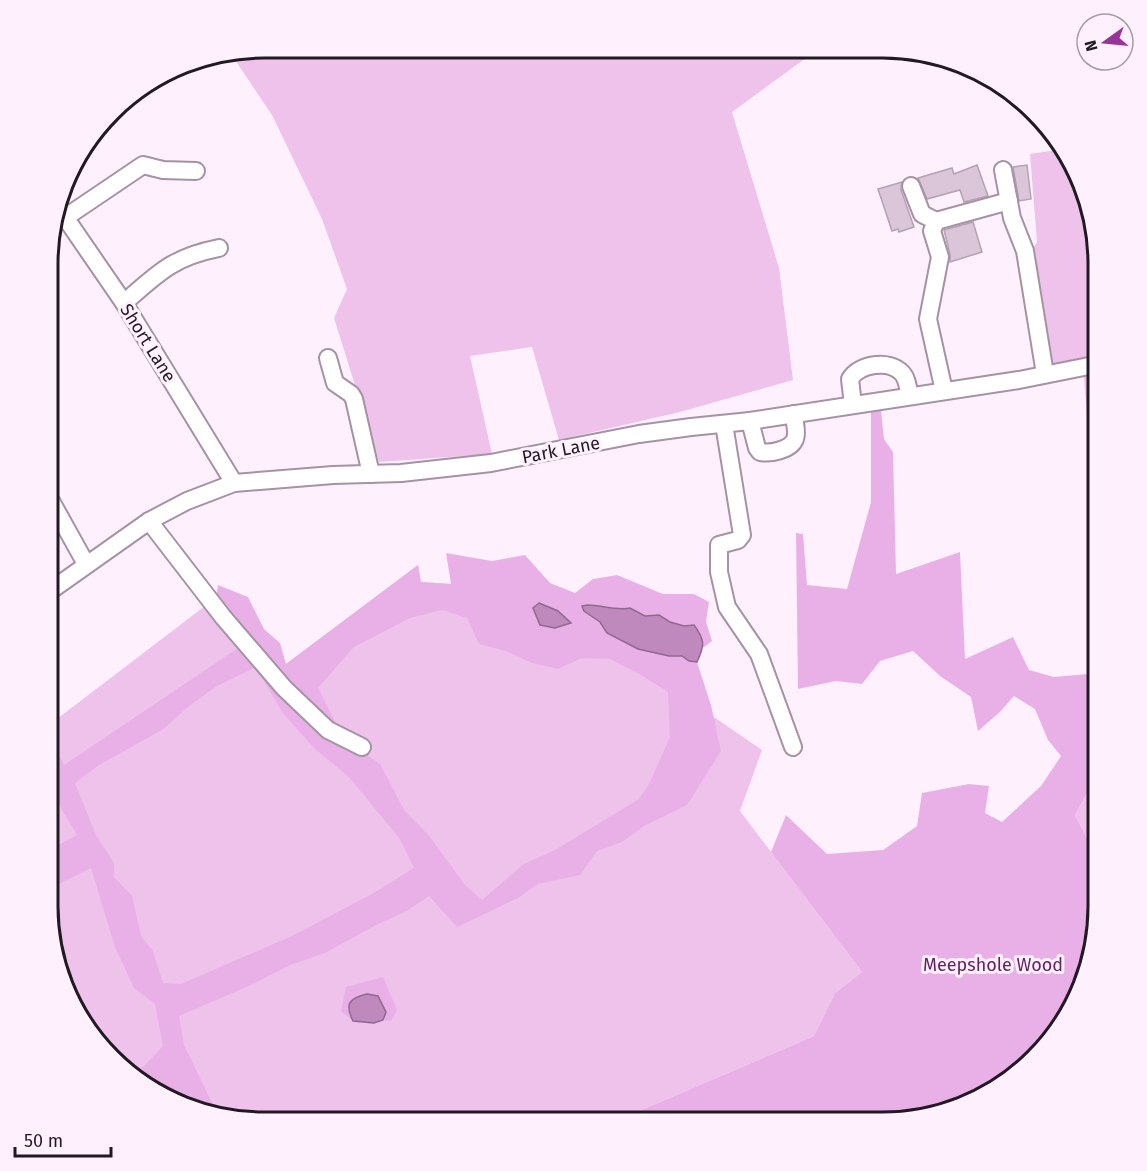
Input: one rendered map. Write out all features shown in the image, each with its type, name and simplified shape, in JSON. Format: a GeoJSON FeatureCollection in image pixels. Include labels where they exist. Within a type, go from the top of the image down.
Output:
{"type":"FeatureCollection","features":[{"type":"Feature","properties":{"kind":"street"},"geometry":{"type":"LineString","coordinates":[[66,210],[143,165],[163,170],[196,171]]}},
{"type":"Feature","properties":{"kind":"street"},"geometry":{"type":"LineString","coordinates":[[1003,170],[1012,218],[1025,251],[1045,374]]}},
{"type":"Feature","properties":{"kind":"street"},"geometry":{"type":"LineString","coordinates":[[911,186],[922,214],[936,221],[1009,201]]}},
{"type":"Feature","properties":{"kind":"street","name":"Short Lane"},"geometry":{"type":"LineString","coordinates":[[64,215],[124,303],[234,483]]}},
{"type":"Feature","properties":{"kind":"street"},"geometry":{"type":"LineString","coordinates":[[936,221],[932,231],[940,257],[928,319],[944,391]]}},
{"type":"Feature","properties":{"kind":"street"},"geometry":{"type":"LineString","coordinates":[[124,303],[167,266],[198,252],[219,248]]}},
{"type":"Feature","properties":{"kind":"street"},"geometry":{"type":"LineString","coordinates":[[328,358],[335,383],[351,393],[354,399],[371,474]]}},
{"type":"Feature","properties":{"kind":"street"},"geometry":{"type":"LineString","coordinates":[[853,405],[850,379],[856,372],[868,366],[899,370],[905,378],[910,396]]}},
{"type":"Feature","properties":{"kind":"street","name":"Park Lane"},"geometry":{"type":"LineString","coordinates":[[58,585],[149,521],[187,501],[234,483],[440,470],[491,463],[639,434],[750,421],[1088,366]]}},
{"type":"Feature","properties":{"kind":"street"},"geometry":{"type":"LineString","coordinates":[[750,421],[757,448],[760,452],[769,452],[786,447],[793,442],[796,434],[794,414]]}},
{"type":"Feature","properties":{"kind":"street"},"geometry":{"type":"LineString","coordinates":[[724,424],[742,535],[738,540],[719,545],[719,572],[723,595],[734,620],[759,654],[793,747]]}},
{"type":"Feature","properties":{"kind":"street"},"geometry":{"type":"LineString","coordinates":[[58,514],[86,564]]}},
{"type":"Feature","properties":{"kind":"street"},"geometry":{"type":"LineString","coordinates":[[149,521],[223,617],[285,688],[328,730],[362,747]]}},
{"type":"Feature","properties":{"kind":"shaded area"},"geometry":{"type":"Polygon","coordinates":[[[806,58],[732,112],[779,268],[793,380],[680,412],[559,440],[532,347],[470,356],[492,454],[379,462],[334,318],[347,289],[322,219],[272,115],[236,61],[806,58]]]}},
{"type":"Feature","properties":{"kind":"shaded area"},"geometry":{"type":"Polygon","coordinates":[[[1054,150],[1078,198],[1085,224],[1088,251],[1088,428],[1083,367],[1045,374],[1031,251],[1037,242],[1030,154],[1054,150]]]}},
{"type":"Feature","properties":{"kind":"shaded area"},"geometry":{"type":"Polygon","coordinates":[[[418,565],[421,582],[451,584],[479,643],[592,645],[650,673],[762,750],[740,811],[862,972],[835,993],[814,1036],[637,1112],[251,1112],[224,1109],[198,1102],[161,1085],[139,1070],[101,1032],[74,985],[62,947],[59,920],[59,718],[226,590],[286,664],[418,565]]]}},
{"type":"Feature","properties":{"kind":"shaded area"},"geometry":{"type":"Polygon","coordinates":[[[539,603],[558,611],[571,623],[555,628],[540,625],[533,608],[539,603]]]}},
{"type":"Feature","properties":{"kind":"shaded area"},"geometry":{"type":"Polygon","coordinates":[[[582,606],[630,608],[645,616],[659,615],[670,622],[684,626],[694,625],[703,643],[697,662],[689,661],[682,656],[669,656],[638,649],[607,633],[600,622],[584,611],[582,606]]]}},
{"type":"Feature","properties":{"kind":"shaded area"},"geometry":{"type":"Polygon","coordinates":[[[1088,792],[1088,842],[1075,815],[1088,792]]]}},
{"type":"Feature","properties":{"kind":"shaded area"},"geometry":{"type":"Polygon","coordinates":[[[367,994],[378,996],[386,1012],[383,1020],[374,1023],[353,1021],[349,1010],[350,1002],[356,997],[367,994]]]}},
{"type":"Feature","properties":{"kind":"green space","name":"Meepshole Wood"},"geometry":{"type":"Polygon","coordinates":[[[880,401],[884,439],[893,452],[896,574],[960,552],[965,659],[1013,637],[1029,670],[1054,677],[1088,674],[1088,792],[1075,815],[1088,841],[1088,920],[1078,973],[1054,1021],[1028,1052],[1008,1070],[985,1085],[961,1097],[936,1105],[896,1112],[637,1112],[814,1036],[835,993],[862,972],[771,852],[786,815],[827,854],[883,850],[917,826],[922,793],[969,784],[989,786],[985,813],[1002,822],[1041,786],[1061,756],[1048,740],[1035,709],[1014,696],[978,731],[971,697],[940,676],[913,651],[880,661],[862,684],[836,681],[798,689],[796,533],[803,534],[807,585],[847,589],[871,502],[871,402],[880,401]]]}},
{"type":"Feature","properties":{"kind":"green space"},"geometry":{"type":"Polygon","coordinates":[[[446,553],[492,561],[525,555],[550,583],[575,593],[593,579],[617,575],[663,594],[694,594],[709,602],[706,622],[712,641],[703,648],[702,636],[669,622],[659,615],[645,616],[630,608],[621,610],[610,607],[582,607],[600,622],[607,633],[638,649],[669,656],[682,656],[689,661],[697,662],[711,705],[721,751],[687,805],[644,826],[622,842],[597,851],[580,875],[538,884],[518,898],[457,927],[429,896],[405,912],[325,953],[290,965],[251,985],[179,1016],[184,1045],[213,1106],[198,1102],[180,1094],[176,1089],[170,1089],[161,1085],[138,1069],[143,1067],[163,1046],[155,1004],[134,988],[115,947],[91,868],[59,884],[59,845],[77,835],[59,804],[59,754],[64,765],[241,646],[215,606],[218,585],[248,597],[264,629],[280,643],[286,664],[418,565],[421,582],[451,584],[446,553]],[[442,610],[410,618],[354,647],[318,688],[344,739],[380,764],[404,810],[430,837],[465,885],[482,900],[524,864],[555,850],[639,799],[649,784],[670,737],[668,692],[610,659],[582,658],[558,669],[532,663],[506,651],[479,644],[467,618],[442,610]],[[256,667],[217,686],[189,706],[162,730],[99,765],[75,783],[96,835],[114,863],[114,877],[132,896],[141,936],[153,951],[163,983],[181,984],[292,936],[372,894],[414,868],[400,839],[348,776],[314,748],[282,712],[256,667]]]}},
{"type":"Feature","properties":{"kind":"green space"},"geometry":{"type":"Polygon","coordinates":[[[383,977],[397,1010],[391,1021],[383,1020],[386,1012],[349,1013],[353,1021],[341,1011],[346,987],[383,977]]]}},
{"type":"Feature","properties":{"kind":"building"},"geometry":{"type":"Polygon","coordinates":[[[977,165],[988,196],[964,202],[960,190],[927,199],[918,178],[952,168],[954,174],[977,165]]]}},
{"type":"Feature","properties":{"kind":"building"},"geometry":{"type":"Polygon","coordinates":[[[1027,165],[1031,199],[1019,201],[1013,167],[1027,165]]]}},
{"type":"Feature","properties":{"kind":"building"},"geometry":{"type":"Polygon","coordinates":[[[902,182],[901,190],[914,227],[899,232],[898,229],[892,231],[878,189],[902,182]]]}},
{"type":"Feature","properties":{"kind":"building"},"geometry":{"type":"Polygon","coordinates":[[[973,222],[982,252],[950,262],[944,230],[973,222]]]}}]}
